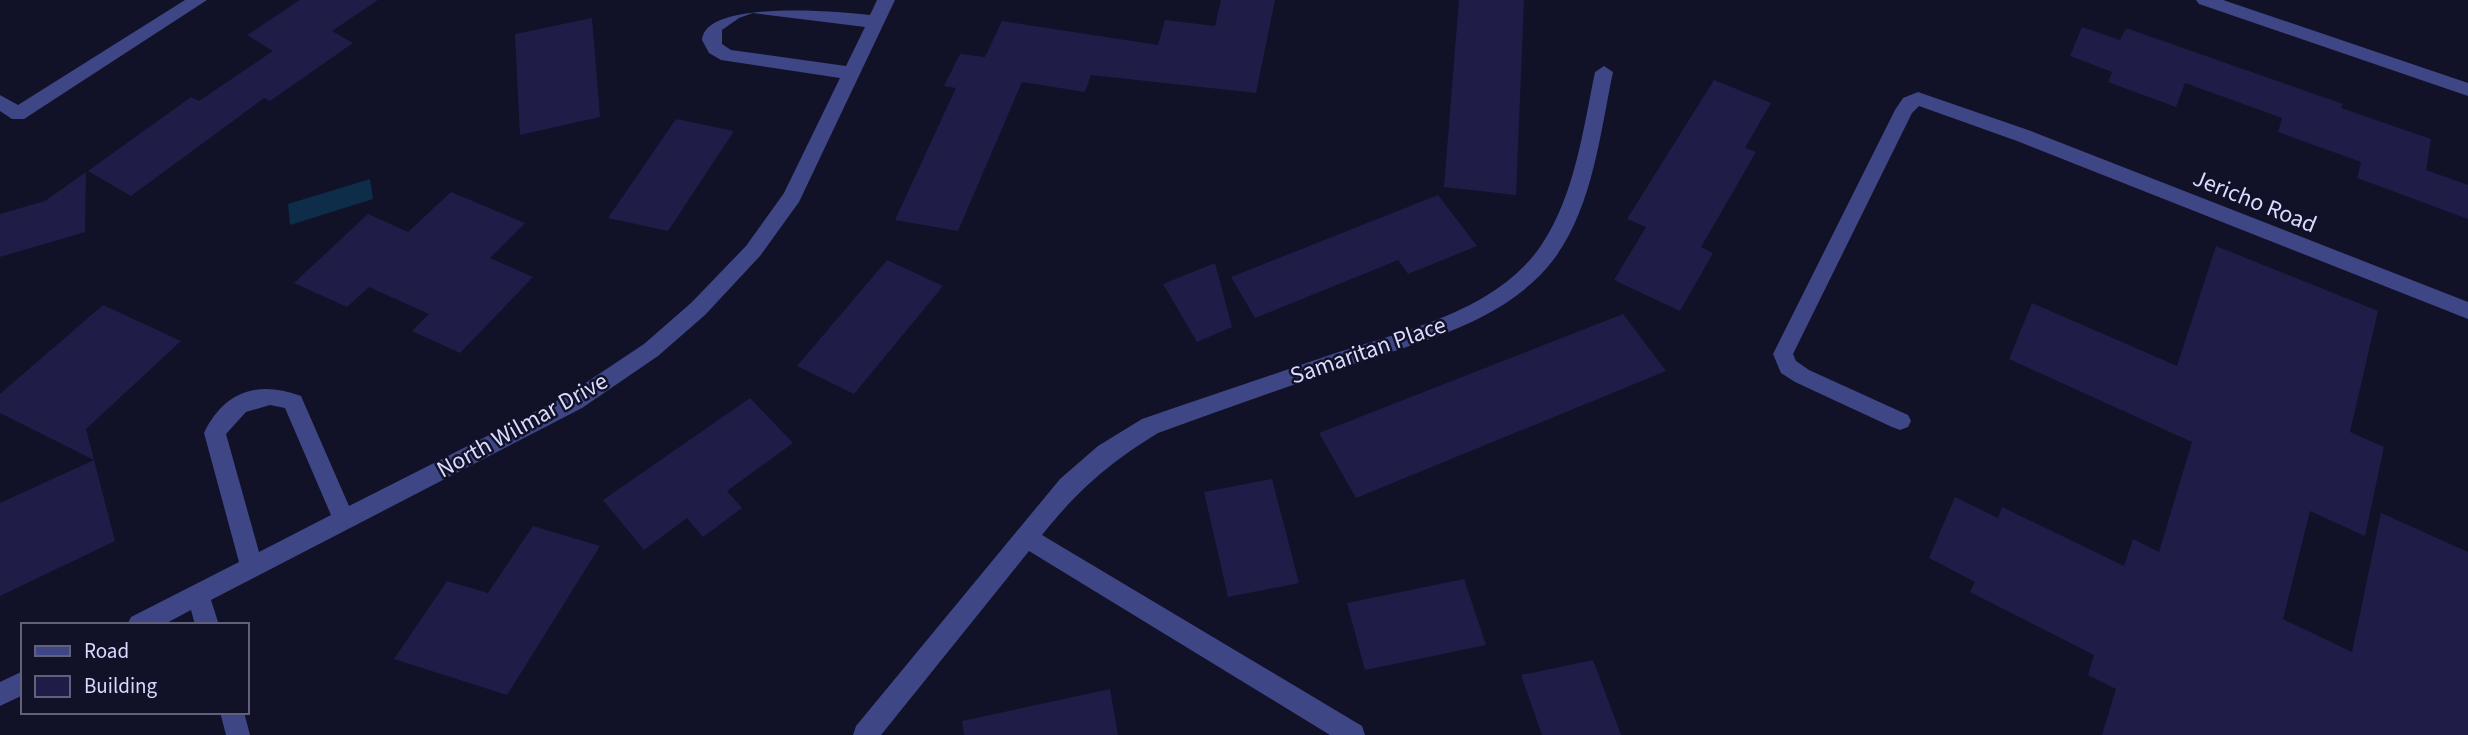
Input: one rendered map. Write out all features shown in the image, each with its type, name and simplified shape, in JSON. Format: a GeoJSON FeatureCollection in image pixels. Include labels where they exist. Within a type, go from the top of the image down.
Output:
{"type":"FeatureCollection","features":[{"type":"Feature","properties":{"kind":"street"},"geometry":{"type":"LineString","coordinates":[[0,102],[18,114],[198,0]]}},
{"type":"Feature","properties":{"kind":"street","name":"North Wilmar Drive"},"geometry":{"type":"LineString","coordinates":[[143,623],[574,402],[651,350],[698,309],[753,251],[792,197],[886,0]]}},
{"type":"Feature","properties":{"kind":"street"},"geometry":{"type":"LineString","coordinates":[[2205,0],[2468,90]]}},
{"type":"Feature","properties":{"kind":"street"},"geometry":{"type":"LineString","coordinates":[[852,73],[727,56],[716,51],[712,43],[712,30],[719,20],[738,10],[753,7],[875,22]]}},
{"type":"Feature","properties":{"kind":"street","name":"Samaritan Place"},"geometry":{"type":"LineString","coordinates":[[864,735],[1068,486],[1125,439],[1150,426],[1463,317],[1501,296],[1531,272],[1554,246],[1570,214],[1604,72]]}},
{"type":"Feature","properties":{"kind":"street","name":"Jericho Road"},"geometry":{"type":"LineString","coordinates":[[1900,421],[1795,371],[1788,366],[1783,354],[1787,341],[1909,103],[1918,99],[2024,136],[2468,311]]}},
{"type":"Feature","properties":{"kind":"street"},"geometry":{"type":"LineString","coordinates":[[252,568],[215,433],[221,421],[239,405],[260,396],[278,395],[293,402],[344,520]]}},
{"type":"Feature","properties":{"kind":"street"},"geometry":{"type":"LineString","coordinates":[[1026,537],[1353,735]]}},
{"type":"Feature","properties":{"kind":"street"},"geometry":{"type":"LineString","coordinates":[[198,595],[206,623]]}},
{"type":"Feature","properties":{"kind":"street"},"geometry":{"type":"LineString","coordinates":[[0,694],[21,684]]}},
{"type":"Feature","properties":{"kind":"street"},"geometry":{"type":"LineString","coordinates":[[233,714],[238,735]]}},
{"type":"Feature","properties":{"kind":"water"},"geometry":{"type":"Polygon","coordinates":[[[370,179],[373,199],[290,225],[288,204],[370,179]]]}},
{"type":"Feature","properties":{"kind":"building"},"geometry":{"type":"Polygon","coordinates":[[[300,0],[378,0],[332,31],[353,43],[270,101],[264,98],[131,196],[88,171],[191,97],[199,101],[273,51],[247,35],[300,0]]]}},
{"type":"Feature","properties":{"kind":"building"},"geometry":{"type":"Polygon","coordinates":[[[1221,0],[1275,0],[1256,93],[1091,75],[1085,92],[1022,82],[958,231],[895,220],[956,88],[944,86],[960,54],[985,57],[1002,21],[1158,45],[1165,20],[1215,26],[1221,0]]]}},
{"type":"Feature","properties":{"kind":"building"},"geometry":{"type":"Polygon","coordinates":[[[1459,0],[1524,0],[1516,195],[1444,187],[1459,0]]]}},
{"type":"Feature","properties":{"kind":"building"},"geometry":{"type":"Polygon","coordinates":[[[592,18],[600,117],[520,135],[515,34],[592,18]]]}},
{"type":"Feature","properties":{"kind":"building"},"geometry":{"type":"Polygon","coordinates":[[[2082,27],[2120,40],[2126,28],[2343,104],[2341,108],[2431,139],[2426,170],[2468,185],[2468,219],[2357,178],[2361,162],[2278,132],[2282,118],[2185,83],[2176,107],[2108,82],[2112,72],[2070,56],[2082,27]]]}},
{"type":"Feature","properties":{"kind":"building"},"geometry":{"type":"Polygon","coordinates":[[[1714,80],[1771,103],[1745,148],[1756,152],[1701,247],[1713,253],[1680,311],[1614,280],[1646,227],[1627,219],[1714,80]]]}},
{"type":"Feature","properties":{"kind":"building"},"geometry":{"type":"Polygon","coordinates":[[[676,119],[734,131],[668,231],[608,218],[676,119]]]}},
{"type":"Feature","properties":{"kind":"building"},"geometry":{"type":"Polygon","coordinates":[[[86,172],[85,232],[0,257],[0,214],[45,201],[86,172]]]}},
{"type":"Feature","properties":{"kind":"building"},"geometry":{"type":"Polygon","coordinates":[[[451,192],[525,223],[490,258],[533,277],[460,353],[412,331],[429,314],[369,287],[347,307],[294,283],[368,214],[408,232],[451,192]]]}},
{"type":"Feature","properties":{"kind":"building"},"geometry":{"type":"Polygon","coordinates":[[[1438,195],[1477,246],[1408,274],[1398,260],[1255,318],[1231,277],[1438,195]]]}},
{"type":"Feature","properties":{"kind":"building"},"geometry":{"type":"Polygon","coordinates":[[[2216,246],[2378,311],[2350,432],[2384,447],[2365,536],[2310,511],[2283,619],[2352,652],[2381,513],[2468,552],[2468,735],[2102,735],[2116,689],[2088,675],[2094,655],[1970,592],[1975,582],[1929,558],[1955,497],[1998,518],[2002,507],[2124,566],[2133,539],[2159,552],[2192,442],[2009,359],[2032,303],[2177,366],[2216,246]]]}},
{"type":"Feature","properties":{"kind":"building"},"geometry":{"type":"Polygon","coordinates":[[[887,260],[943,286],[854,394],[797,366],[887,260]]]}},
{"type":"Feature","properties":{"kind":"building"},"geometry":{"type":"Polygon","coordinates":[[[1215,263],[1232,327],[1197,342],[1163,284],[1215,263]]]}},
{"type":"Feature","properties":{"kind":"building"},"geometry":{"type":"Polygon","coordinates":[[[103,305],[181,341],[86,429],[94,460],[0,413],[0,394],[103,305]]]}},
{"type":"Feature","properties":{"kind":"building"},"geometry":{"type":"Polygon","coordinates":[[[1623,314],[1666,371],[1356,498],[1319,433],[1623,314]]]}},
{"type":"Feature","properties":{"kind":"building"},"geometry":{"type":"Polygon","coordinates":[[[750,398],[793,443],[727,491],[742,508],[703,537],[687,518],[644,550],[603,500],[750,398]]]}},
{"type":"Feature","properties":{"kind":"building"},"geometry":{"type":"Polygon","coordinates":[[[94,460],[115,541],[0,596],[0,503],[94,460]]]}},
{"type":"Feature","properties":{"kind":"building"},"geometry":{"type":"Polygon","coordinates":[[[1272,479],[1299,583],[1228,597],[1204,492],[1272,479]]]}},
{"type":"Feature","properties":{"kind":"building"},"geometry":{"type":"Polygon","coordinates":[[[533,526],[600,546],[507,695],[394,659],[447,581],[488,593],[533,526]]]}},
{"type":"Feature","properties":{"kind":"building"},"geometry":{"type":"Polygon","coordinates":[[[1464,579],[1486,645],[1365,670],[1347,603],[1464,579]]]}},
{"type":"Feature","properties":{"kind":"building"},"geometry":{"type":"Polygon","coordinates":[[[1593,660],[1621,735],[1542,735],[1521,675],[1593,660]]]}},
{"type":"Feature","properties":{"kind":"building"},"geometry":{"type":"Polygon","coordinates":[[[1110,689],[1118,735],[964,735],[962,721],[1110,689]]]}}]}
